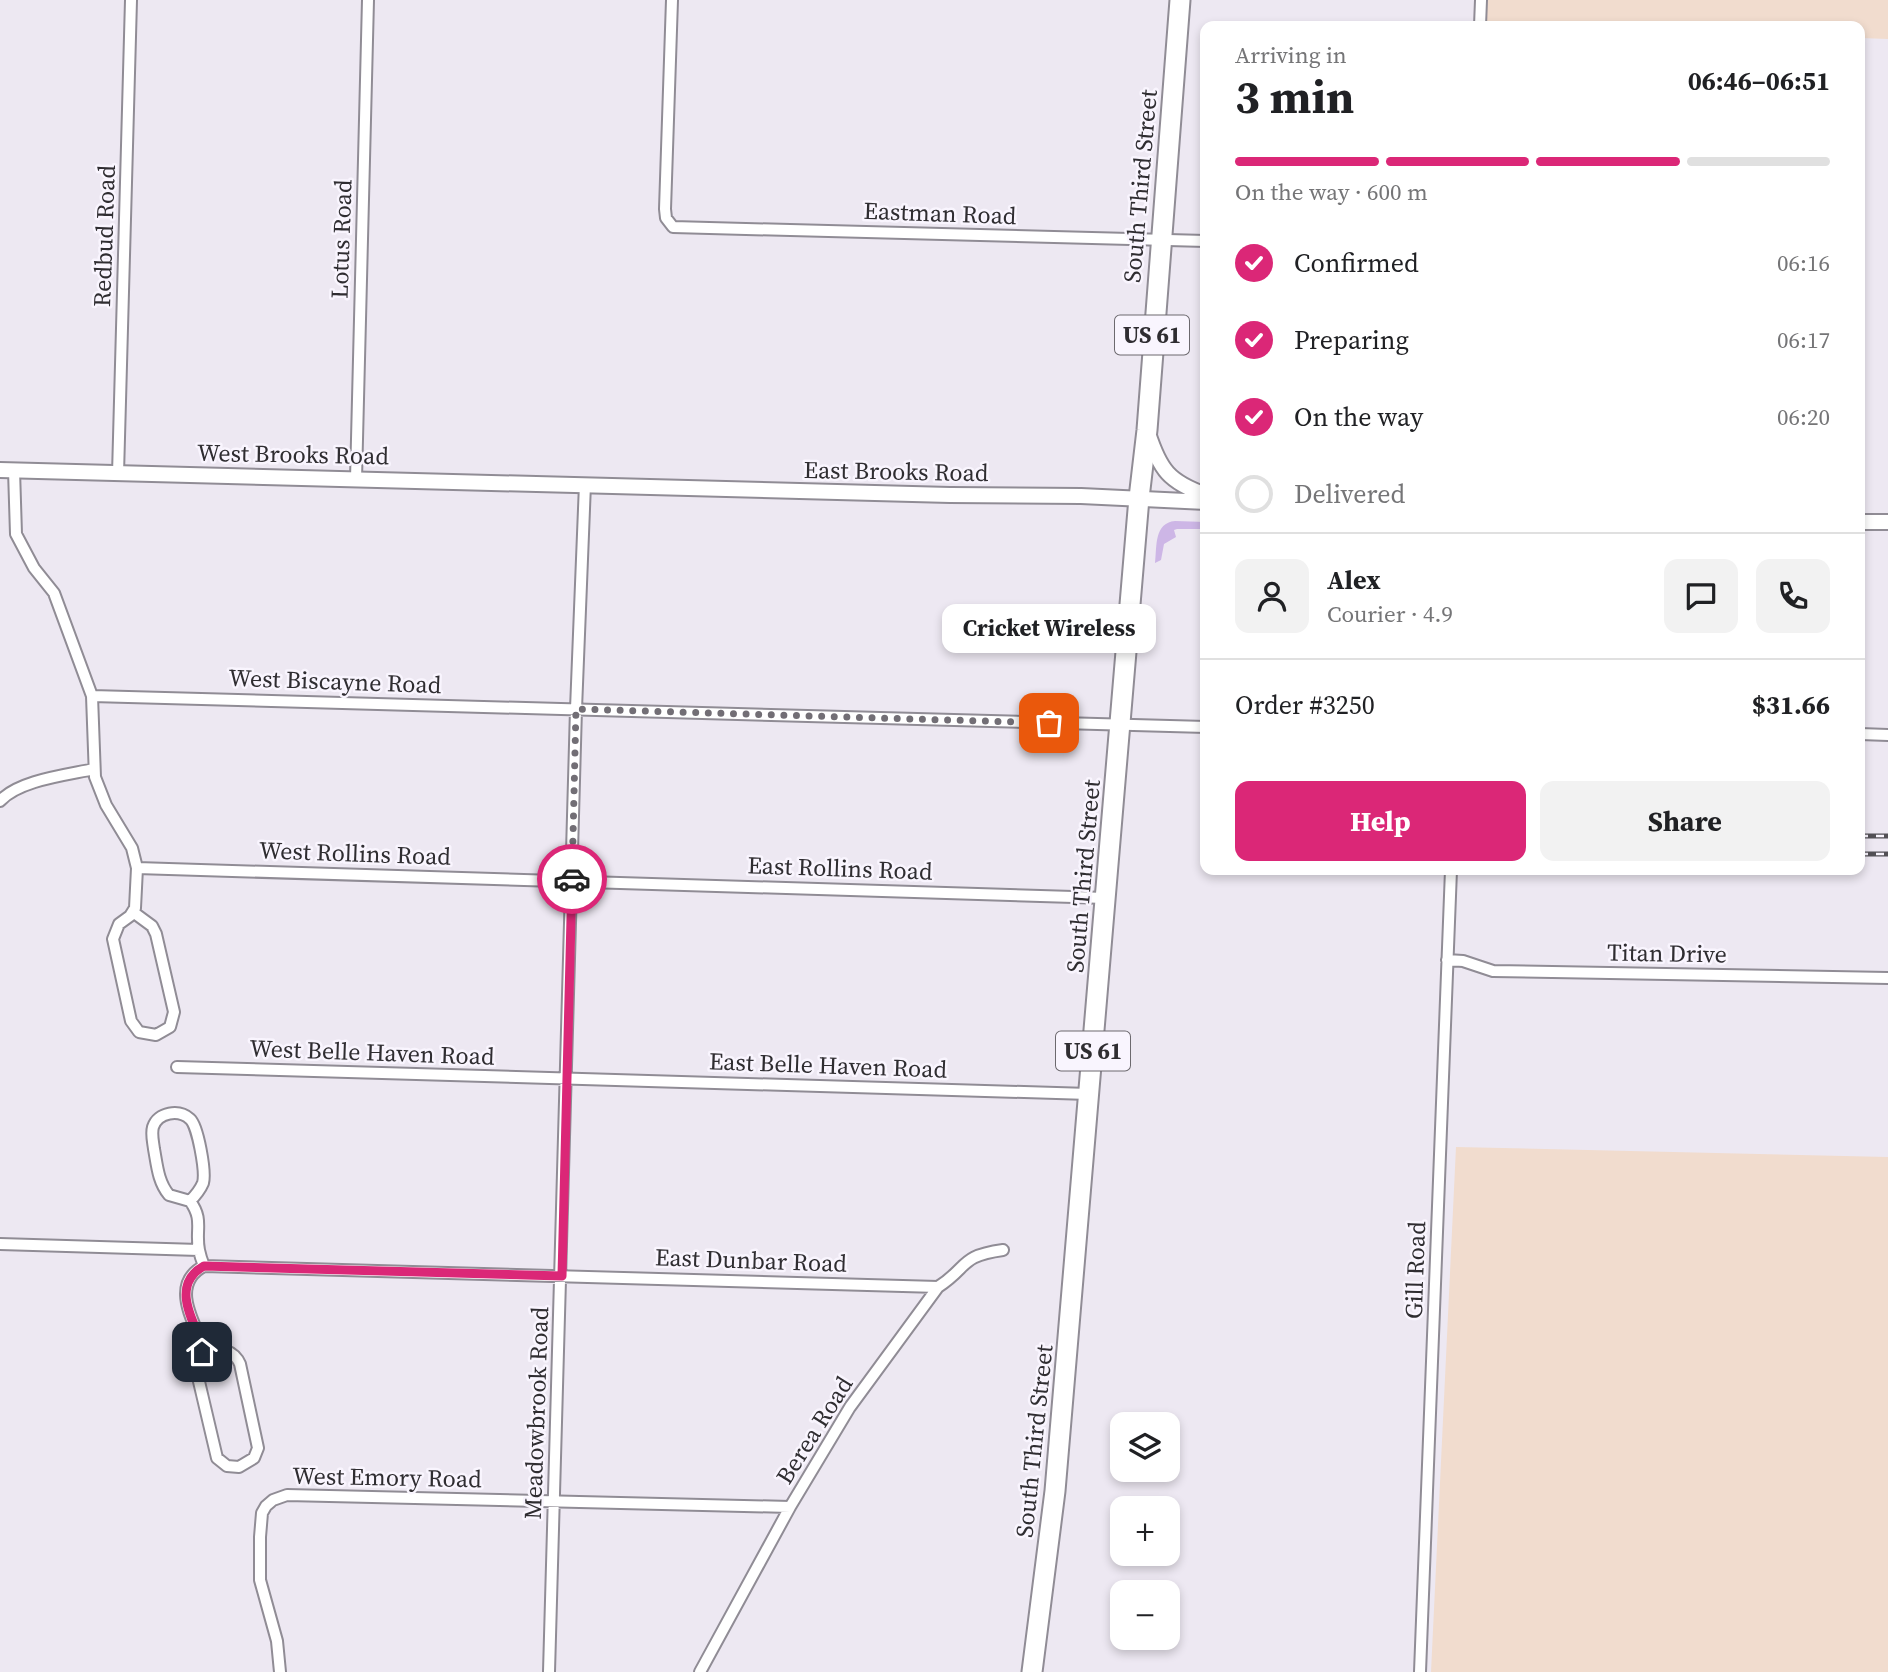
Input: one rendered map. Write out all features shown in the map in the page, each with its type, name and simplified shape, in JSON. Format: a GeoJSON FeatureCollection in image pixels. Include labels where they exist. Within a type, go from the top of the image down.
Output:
{"type":"FeatureCollection","features":[{"type":"Feature","properties":{"kind":"highway","name":"South Third Street"},"geometry":{"type":"LineString","coordinates":[[1032,1672],[1055,1491],[1147,430],[1180,0]]}},
{"type":"Feature","properties":{"kind":"street","name":"Redbud Road"},"geometry":{"type":"LineString","coordinates":[[118,474],[131,0]]}},
{"type":"Feature","properties":{"kind":"street","name":"Lotus Road"},"geometry":{"type":"LineString","coordinates":[[356,478],[368,0]]}},
{"type":"Feature","properties":{"kind":"street","name":"Eastman Road"},"geometry":{"type":"LineString","coordinates":[[672,0],[665,209],[666,218],[673,227],[1200,241]]}},
{"type":"Feature","properties":{"kind":"street"},"geometry":{"type":"LineString","coordinates":[[1480,21],[1481,0]]}},
{"type":"Feature","properties":{"kind":"street"},"geometry":{"type":"LineString","coordinates":[[1147,430],[1155,455],[1168,474],[1185,488],[1200,493]]}},
{"type":"Feature","properties":{"kind":"street","name":"West Brooks Road"},"geometry":{"type":"LineString","coordinates":[[7,470],[585,484]]}},
{"type":"Feature","properties":{"kind":"street"},"geometry":{"type":"LineString","coordinates":[[7,470],[16,534],[34,568],[54,593],[92,696],[94,769],[104,802],[132,848],[137,868],[133,912],[116,928],[114,943],[133,1025],[143,1034],[156,1035],[170,1027],[174,1012],[155,929],[133,912]]}},
{"type":"Feature","properties":{"kind":"street","name":"East Brooks Road"},"geometry":{"type":"LineString","coordinates":[[585,484],[1200,502]]}},
{"type":"Feature","properties":{"kind":"street","name":"Meadowbrook Road"},"geometry":{"type":"LineString","coordinates":[[549,1672],[576,709],[585,484]]}},
{"type":"Feature","properties":{"kind":"street"},"geometry":{"type":"LineString","coordinates":[[1865,522],[1888,522]]}},
{"type":"Feature","properties":{"kind":"street","name":"West Biscayne Road"},"geometry":{"type":"LineString","coordinates":[[92,696],[1200,727]]}},
{"type":"Feature","properties":{"kind":"street"},"geometry":{"type":"LineString","coordinates":[[1865,734],[1888,735]]}},
{"type":"Feature","properties":{"kind":"street"},"geometry":{"type":"LineString","coordinates":[[0,801],[10,792],[26,785],[94,769]]}},
{"type":"Feature","properties":{"kind":"street","name":"West Rollins Road"},"geometry":{"type":"LineString","coordinates":[[137,868],[572,881]]}},
{"type":"Feature","properties":{"kind":"street","name":"Gill Road"},"geometry":{"type":"LineString","coordinates":[[1420,1672],[1451,875]]}},
{"type":"Feature","properties":{"kind":"street","name":"East Rollins Road"},"geometry":{"type":"LineString","coordinates":[[572,881],[1106,898]]}},
{"type":"Feature","properties":{"kind":"street","name":"Titan Drive"},"geometry":{"type":"LineString","coordinates":[[1447,960],[1463,961],[1493,971],[1888,978]]}},
{"type":"Feature","properties":{"kind":"street","name":"West Belle Haven Road"},"geometry":{"type":"LineString","coordinates":[[177,1067],[565,1079]]}},
{"type":"Feature","properties":{"kind":"street","name":"East Belle Haven Road"},"geometry":{"type":"LineString","coordinates":[[565,1079],[1089,1094]]}},
{"type":"Feature","properties":{"kind":"street"},"geometry":{"type":"LineString","coordinates":[[190,1201],[199,1191],[204,1178],[195,1128],[183,1114],[167,1114],[156,1121],[152,1129],[160,1178],[169,1195],[190,1201],[200,1221],[199,1250],[204,1266],[191,1277],[186,1296],[189,1313],[205,1349]]}},
{"type":"Feature","properties":{"kind":"street"},"geometry":{"type":"LineString","coordinates":[[0,1244],[199,1250]]}},
{"type":"Feature","properties":{"kind":"street","name":"Berea Road"},"geometry":{"type":"LineString","coordinates":[[700,1672],[790,1507],[850,1407],[939,1287],[966,1261],[985,1252],[1003,1250]]}},
{"type":"Feature","properties":{"kind":"street","name":"East Dunbar Road"},"geometry":{"type":"LineString","coordinates":[[204,1266],[939,1287]]}},
{"type":"Feature","properties":{"kind":"street"},"geometry":{"type":"LineString","coordinates":[[205,1349],[224,1349],[234,1355],[240,1364],[258,1448],[254,1458],[245,1465],[227,1466],[214,1454],[196,1369],[197,1361],[205,1349]]}},
{"type":"Feature","properties":{"kind":"street","name":"West Emory Road"},"geometry":{"type":"LineString","coordinates":[[280,1672],[277,1641],[263,1597],[259,1574],[262,1513],[273,1500],[287,1494],[790,1507]]}},
{"type":"Feature","properties":{"kind":"shaded area"},"geometry":{"type":"Polygon","coordinates":[[[1487,0],[1888,0],[1888,39],[1865,38],[1865,21],[1486,21],[1487,0]]]}},
{"type":"Feature","properties":{"kind":"shaded area"},"geometry":{"type":"Polygon","coordinates":[[[1200,522],[1200,529],[1174,530],[1176,537],[1164,544],[1161,560],[1155,563],[1160,531],[1168,523],[1200,522]]]}},
{"type":"Feature","properties":{"kind":"shaded area"},"geometry":{"type":"Polygon","coordinates":[[[1456,1147],[1888,1157],[1888,1672],[1431,1672],[1456,1147]]]}},
{"type":"Feature","properties":{"kind":"railway"},"geometry":{"type":"LineString","coordinates":[[1865,836],[1888,836]]}},
{"type":"Feature","properties":{"kind":"railway"},"geometry":{"type":"LineString","coordinates":[[1865,854],[1888,854]]}},
{"type":"Feature","properties":{"kind":"way so far"},"geometry":{"type":"LineString","coordinates":[[572,879],[576,709],[1049,723]]}},
{"type":"Feature","properties":{"kind":"place","name":"Cricket Wireless"},"geometry":{"type":"Point","coordinates":[1049,723]}},
{"type":"Feature","properties":{"kind":"route"},"geometry":{"type":"LineString","coordinates":[[202,1352],[205,1349],[189,1313],[186,1296],[194,1272],[204,1266],[562,1276],[572,879]]}}]}
